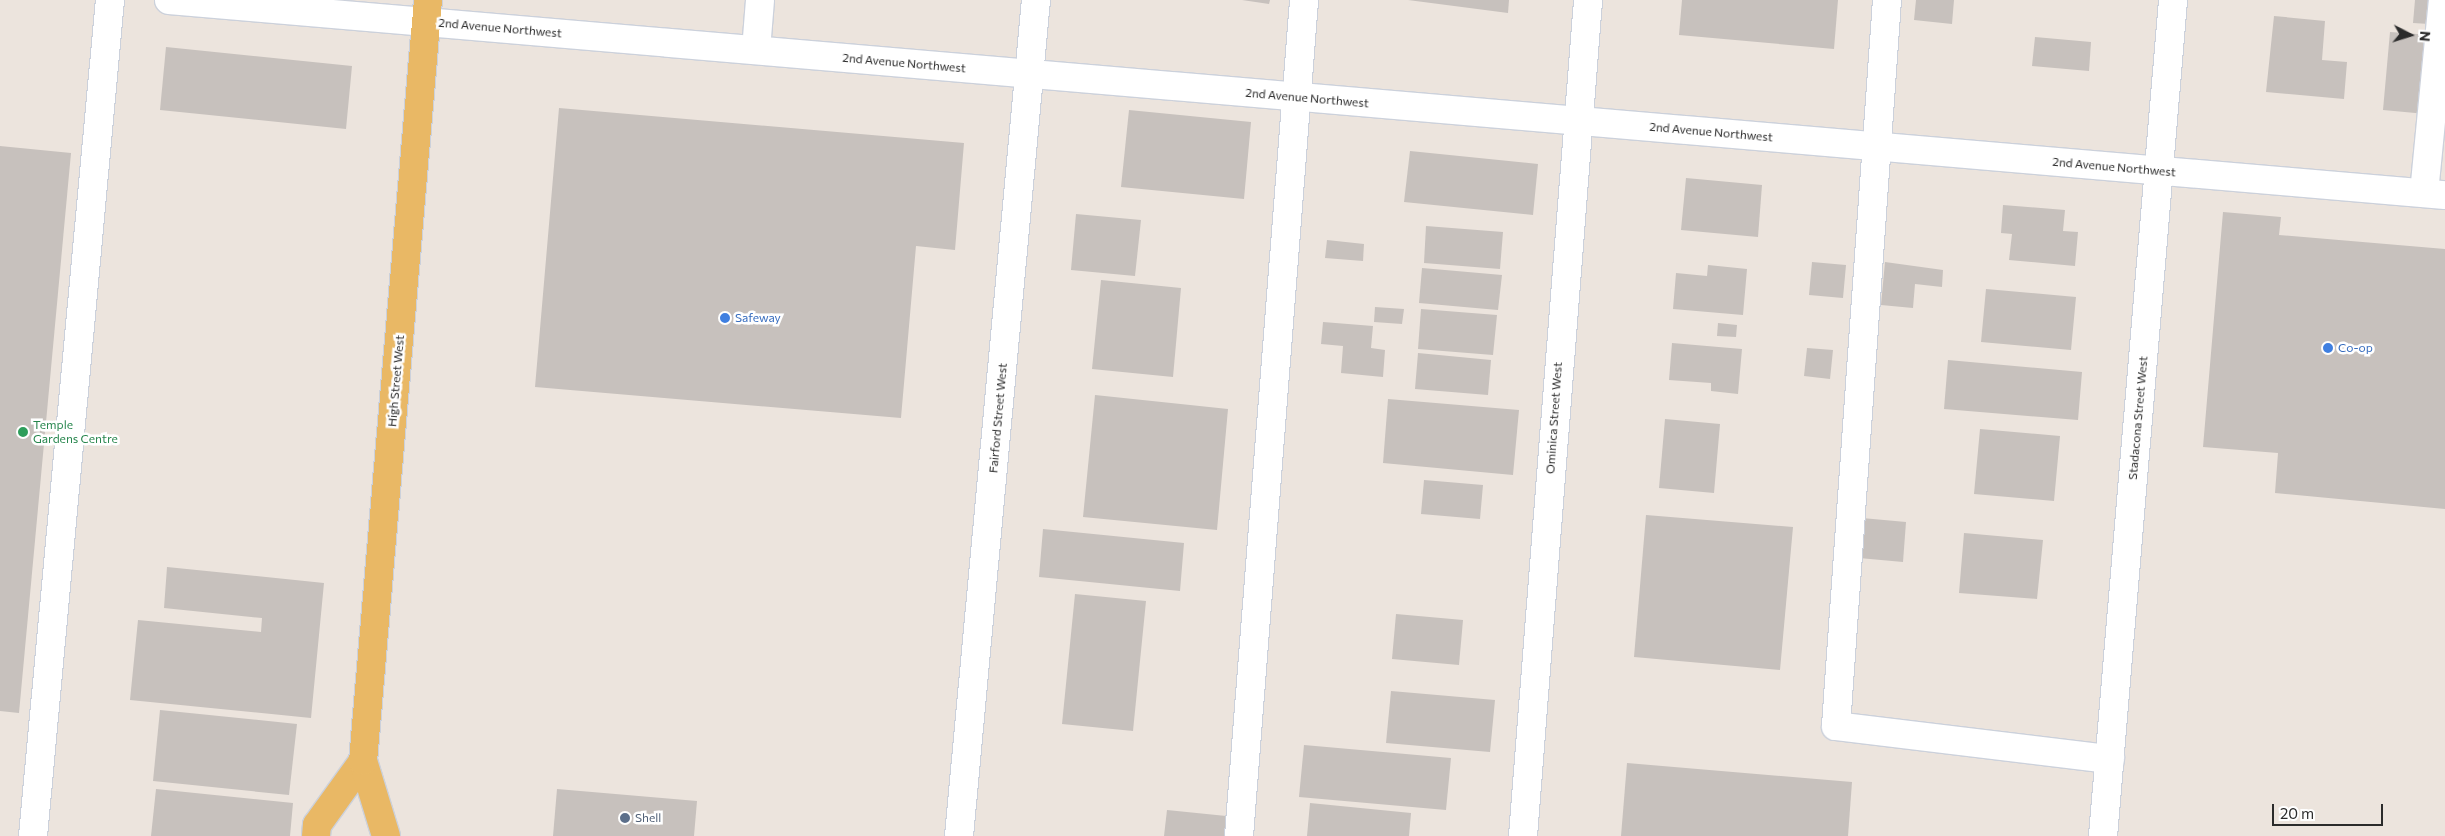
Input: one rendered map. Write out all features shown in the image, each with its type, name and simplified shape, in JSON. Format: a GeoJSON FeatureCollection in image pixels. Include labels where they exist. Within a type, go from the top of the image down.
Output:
{"type":"FeatureCollection","features":[{"type":"Feature","properties":{"kind":"main road","name":"High Street West"},"geometry":{"type":"LineString","coordinates":[[386,836],[363,761],[428,11]]}},
{"type":"Feature","properties":{"kind":"main road"},"geometry":{"type":"LineString","coordinates":[[316,836],[317,825],[363,761]]}},
{"type":"Feature","properties":{"kind":"street"},"geometry":{"type":"LineString","coordinates":[[33,836],[110,0]]}},
{"type":"Feature","properties":{"kind":"street","name":"2nd Avenue Northwest"},"geometry":{"type":"LineString","coordinates":[[170,0],[428,11],[756,50],[2434,194]]}},
{"type":"Feature","properties":{"kind":"street"},"geometry":{"type":"LineString","coordinates":[[756,50],[760,0]]}},
{"type":"Feature","properties":{"kind":"street","name":"Fairford Street West"},"geometry":{"type":"LineString","coordinates":[[959,836],[1036,0]]}},
{"type":"Feature","properties":{"kind":"street"},"geometry":{"type":"LineString","coordinates":[[1239,836],[1295,96],[1304,0]]}},
{"type":"Feature","properties":{"kind":"street","name":"Ominica Street West"},"geometry":{"type":"LineString","coordinates":[[1523,836],[1577,120],[1588,0]]}},
{"type":"Feature","properties":{"kind":"street"},"geometry":{"type":"LineString","coordinates":[[1887,0],[1874,146],[1836,726],[2110,759]]}},
{"type":"Feature","properties":{"kind":"street","name":"Stadacona Street West"},"geometry":{"type":"LineString","coordinates":[[2103,836],[2173,0]]}},
{"type":"Feature","properties":{"kind":"street"},"geometry":{"type":"LineString","coordinates":[[2434,194],[2443,0]]}},
{"type":"Feature","properties":{"kind":"building"},"geometry":{"type":"Polygon","coordinates":[[[1242,0],[1270,0],[1269,4],[1242,0]]]}},
{"type":"Feature","properties":{"kind":"building"},"geometry":{"type":"Polygon","coordinates":[[[1408,0],[1509,0],[1508,13],[1408,0]]]}},
{"type":"Feature","properties":{"kind":"building"},"geometry":{"type":"Polygon","coordinates":[[[1682,0],[1838,0],[1834,49],[1679,35],[1682,0]]]}},
{"type":"Feature","properties":{"kind":"building"},"geometry":{"type":"Polygon","coordinates":[[[1916,0],[1954,0],[1952,24],[1914,20],[1916,0]]]}},
{"type":"Feature","properties":{"kind":"building"},"geometry":{"type":"Polygon","coordinates":[[[2415,0],[2445,0],[2445,25],[2413,23],[2415,0]]]}},
{"type":"Feature","properties":{"kind":"building"},"geometry":{"type":"Polygon","coordinates":[[[2274,16],[2325,21],[2322,60],[2347,62],[2344,99],[2266,92],[2274,16]]]}},
{"type":"Feature","properties":{"kind":"building"},"geometry":{"type":"Polygon","coordinates":[[[2390,32],[2445,36],[2437,115],[2383,110],[2390,32]]]}},
{"type":"Feature","properties":{"kind":"building"},"geometry":{"type":"Polygon","coordinates":[[[2035,37],[2091,42],[2089,71],[2032,66],[2035,37]]]}},
{"type":"Feature","properties":{"kind":"building"},"geometry":{"type":"Polygon","coordinates":[[[166,47],[352,66],[346,129],[160,110],[166,47]]]}},
{"type":"Feature","properties":{"kind":"building","name":"Safeway"},"geometry":{"type":"Polygon","coordinates":[[[559,108],[964,143],[955,250],[916,246],[901,418],[535,387],[559,108]]]}},
{"type":"Feature","properties":{"kind":"building"},"geometry":{"type":"Polygon","coordinates":[[[1129,110],[1251,122],[1244,199],[1121,187],[1129,110]]]}},
{"type":"Feature","properties":{"kind":"building","name":"Temple Gardens Centre"},"geometry":{"type":"Polygon","coordinates":[[[0,146],[71,153],[19,713],[0,711],[0,146]]]}},
{"type":"Feature","properties":{"kind":"building"},"geometry":{"type":"Polygon","coordinates":[[[1410,151],[1538,164],[1533,215],[1404,202],[1410,151]]]}},
{"type":"Feature","properties":{"kind":"building"},"geometry":{"type":"Polygon","coordinates":[[[1686,178],[1762,185],[1758,237],[1681,230],[1686,178]]]}},
{"type":"Feature","properties":{"kind":"building"},"geometry":{"type":"Polygon","coordinates":[[[2003,205],[2065,210],[2063,231],[2078,232],[2075,266],[2009,260],[2012,234],[2001,233],[2003,205]]]}},
{"type":"Feature","properties":{"kind":"building","name":"Co-op"},"geometry":{"type":"Polygon","coordinates":[[[2223,212],[2281,217],[2279,235],[2445,249],[2445,509],[2275,493],[2278,453],[2203,447],[2223,212]]]}},
{"type":"Feature","properties":{"kind":"building"},"geometry":{"type":"Polygon","coordinates":[[[1076,214],[1141,220],[1135,276],[1071,270],[1076,214]]]}},
{"type":"Feature","properties":{"kind":"building"},"geometry":{"type":"Polygon","coordinates":[[[1426,226],[1503,232],[1500,269],[1424,263],[1426,226]]]}},
{"type":"Feature","properties":{"kind":"building"},"geometry":{"type":"Polygon","coordinates":[[[1327,240],[1364,244],[1363,261],[1325,258],[1327,240]]]}},
{"type":"Feature","properties":{"kind":"building"},"geometry":{"type":"Polygon","coordinates":[[[1812,262],[1846,265],[1843,298],[1809,295],[1812,262]]]}},
{"type":"Feature","properties":{"kind":"building"},"geometry":{"type":"Polygon","coordinates":[[[1885,262],[1943,270],[1942,287],[1915,284],[1913,308],[1881,305],[1885,262]]]}},
{"type":"Feature","properties":{"kind":"building"},"geometry":{"type":"Polygon","coordinates":[[[1708,265],[1747,269],[1743,315],[1673,309],[1676,273],[1707,276],[1708,265]]]}},
{"type":"Feature","properties":{"kind":"building"},"geometry":{"type":"Polygon","coordinates":[[[1422,268],[1502,275],[1498,310],[1419,303],[1422,268]]]}},
{"type":"Feature","properties":{"kind":"building"},"geometry":{"type":"Polygon","coordinates":[[[1101,280],[1181,288],[1173,377],[1092,369],[1101,280]]]}},
{"type":"Feature","properties":{"kind":"building"},"geometry":{"type":"Polygon","coordinates":[[[1986,289],[2076,297],[2071,350],[1981,342],[1986,289]]]}},
{"type":"Feature","properties":{"kind":"building"},"geometry":{"type":"Polygon","coordinates":[[[1375,307],[1404,309],[1402,324],[1374,322],[1375,307]]]}},
{"type":"Feature","properties":{"kind":"building"},"geometry":{"type":"Polygon","coordinates":[[[1421,309],[1497,315],[1493,355],[1418,349],[1421,309]]]}},
{"type":"Feature","properties":{"kind":"building"},"geometry":{"type":"Polygon","coordinates":[[[1323,322],[1373,326],[1371,348],[1385,350],[1383,377],[1341,373],[1343,346],[1321,344],[1323,322]]]}},
{"type":"Feature","properties":{"kind":"building"},"geometry":{"type":"Polygon","coordinates":[[[1718,323],[1737,325],[1736,337],[1717,336],[1718,323]]]}},
{"type":"Feature","properties":{"kind":"building"},"geometry":{"type":"Polygon","coordinates":[[[1672,343],[1742,349],[1738,394],[1711,391],[1711,383],[1669,380],[1672,343]]]}},
{"type":"Feature","properties":{"kind":"building"},"geometry":{"type":"Polygon","coordinates":[[[1807,348],[1833,350],[1830,379],[1804,376],[1807,348]]]}},
{"type":"Feature","properties":{"kind":"building"},"geometry":{"type":"Polygon","coordinates":[[[1418,353],[1491,360],[1488,395],[1415,389],[1418,353]]]}},
{"type":"Feature","properties":{"kind":"building"},"geometry":{"type":"Polygon","coordinates":[[[1948,360],[2082,372],[2078,420],[1944,409],[1948,360]]]}},
{"type":"Feature","properties":{"kind":"building"},"geometry":{"type":"Polygon","coordinates":[[[1095,395],[1228,409],[1217,530],[1083,517],[1095,395]]]}},
{"type":"Feature","properties":{"kind":"building"},"geometry":{"type":"Polygon","coordinates":[[[1388,399],[1519,410],[1513,475],[1383,463],[1388,399]]]}},
{"type":"Feature","properties":{"kind":"building"},"geometry":{"type":"Polygon","coordinates":[[[1665,419],[1720,424],[1714,493],[1659,488],[1665,419]]]}},
{"type":"Feature","properties":{"kind":"building"},"geometry":{"type":"Polygon","coordinates":[[[1980,429],[2060,436],[2054,501],[1974,494],[1980,429]]]}},
{"type":"Feature","properties":{"kind":"building"},"geometry":{"type":"Polygon","coordinates":[[[1424,480],[1483,485],[1480,519],[1421,514],[1424,480]]]}},
{"type":"Feature","properties":{"kind":"building"},"geometry":{"type":"Polygon","coordinates":[[[1646,515],[1793,527],[1780,670],[1634,657],[1646,515]]]}},
{"type":"Feature","properties":{"kind":"building"},"geometry":{"type":"Polygon","coordinates":[[[1862,518],[1906,522],[1903,562],[1859,558],[1862,518]]]}},
{"type":"Feature","properties":{"kind":"building"},"geometry":{"type":"Polygon","coordinates":[[[1043,529],[1184,543],[1180,591],[1039,577],[1043,529]]]}},
{"type":"Feature","properties":{"kind":"building"},"geometry":{"type":"Polygon","coordinates":[[[1964,533],[2043,540],[2037,599],[1959,593],[1964,533]]]}},
{"type":"Feature","properties":{"kind":"building"},"geometry":{"type":"Polygon","coordinates":[[[167,567],[324,583],[311,718],[130,700],[138,620],[261,632],[262,618],[164,608],[167,567]]]}},
{"type":"Feature","properties":{"kind":"building"},"geometry":{"type":"Polygon","coordinates":[[[1075,594],[1146,601],[1133,731],[1062,724],[1075,594]]]}},
{"type":"Feature","properties":{"kind":"building"},"geometry":{"type":"Polygon","coordinates":[[[1396,614],[1463,620],[1459,665],[1392,659],[1396,614]]]}},
{"type":"Feature","properties":{"kind":"building"},"geometry":{"type":"Polygon","coordinates":[[[1391,691],[1495,700],[1490,752],[1386,743],[1391,691]]]}},
{"type":"Feature","properties":{"kind":"building"},"geometry":{"type":"Polygon","coordinates":[[[160,710],[297,724],[289,795],[153,781],[160,710]]]}},
{"type":"Feature","properties":{"kind":"building"},"geometry":{"type":"Polygon","coordinates":[[[1304,745],[1451,758],[1446,810],[1299,797],[1304,745]]]}},
{"type":"Feature","properties":{"kind":"building"},"geometry":{"type":"Polygon","coordinates":[[[1627,763],[1852,782],[1848,836],[1621,836],[1627,763]]]}},
{"type":"Feature","properties":{"kind":"building"},"geometry":{"type":"Polygon","coordinates":[[[156,789],[293,803],[290,836],[151,836],[156,789]]]}},
{"type":"Feature","properties":{"kind":"building","name":"Shell"},"geometry":{"type":"Polygon","coordinates":[[[557,789],[697,801],[694,836],[553,836],[557,789]]]}},
{"type":"Feature","properties":{"kind":"building"},"geometry":{"type":"Polygon","coordinates":[[[1310,803],[1411,813],[1409,836],[1307,836],[1310,803]]]}},
{"type":"Feature","properties":{"kind":"building"},"geometry":{"type":"Polygon","coordinates":[[[1167,810],[1236,817],[1234,836],[1164,836],[1167,810]]]}},
{"type":"Feature","properties":{"kind":"place","name":"Safeway"},"geometry":{"type":"Point","coordinates":[725,318]}},
{"type":"Feature","properties":{"kind":"place","name":"Co-op"},"geometry":{"type":"Point","coordinates":[2328,348]}},
{"type":"Feature","properties":{"kind":"place","name":"Temple Gardens Centre"},"geometry":{"type":"Point","coordinates":[23,432]}},
{"type":"Feature","properties":{"kind":"place","name":"Shell"},"geometry":{"type":"Point","coordinates":[625,818]}}]}
